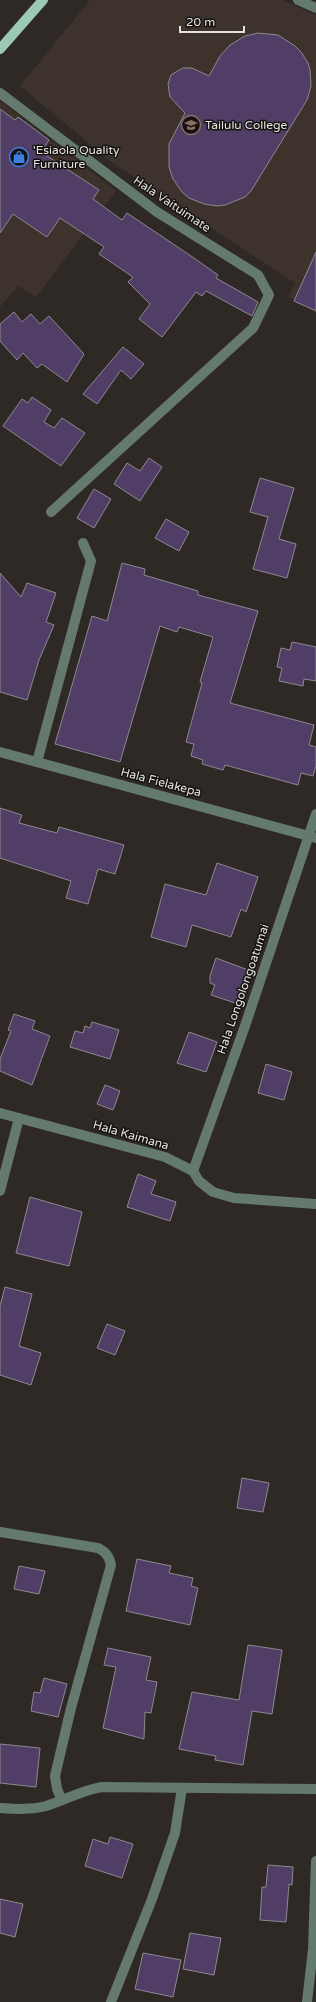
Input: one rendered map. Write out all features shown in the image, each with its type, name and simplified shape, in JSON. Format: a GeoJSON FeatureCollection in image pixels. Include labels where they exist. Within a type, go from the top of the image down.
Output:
{"type":"FeatureCollection","features":[{"type":"Feature","properties":{"kind":"main road"},"geometry":{"type":"LineString","coordinates":[[0,49],[43,0]]}},
{"type":"Feature","properties":{"kind":"street"},"geometry":{"type":"LineString","coordinates":[[298,0],[316,8]]}},
{"type":"Feature","properties":{"kind":"street","name":"Hala Vaituimate"},"geometry":{"type":"LineString","coordinates":[[0,93],[157,212],[258,275],[269,295],[253,328],[51,512]]}},
{"type":"Feature","properties":{"kind":"street"},"geometry":{"type":"LineString","coordinates":[[37,762],[91,561],[83,543]]}},
{"type":"Feature","properties":{"kind":"street","name":"Hala Fielakepa"},"geometry":{"type":"LineString","coordinates":[[0,752],[313,837]]}},
{"type":"Feature","properties":{"kind":"street","name":"Hala Longolongoatumai"},"geometry":{"type":"LineString","coordinates":[[192,1171],[313,837],[316,814]]}},
{"type":"Feature","properties":{"kind":"street","name":"Hala Kaimana"},"geometry":{"type":"LineString","coordinates":[[0,1113],[165,1157],[192,1171],[199,1181],[213,1192],[234,1198],[316,1204]]}},
{"type":"Feature","properties":{"kind":"street"},"geometry":{"type":"LineString","coordinates":[[0,1191],[18,1118]]}},
{"type":"Feature","properties":{"kind":"street"},"geometry":{"type":"LineString","coordinates":[[0,1532],[98,1548],[109,1557],[111,1565],[71,1708],[55,1776],[57,1789],[62,1800]]}},
{"type":"Feature","properties":{"kind":"street"},"geometry":{"type":"LineString","coordinates":[[0,1808],[26,1810],[46,1806],[86,1789],[102,1787],[316,1789]]}},
{"type":"Feature","properties":{"kind":"street"},"geometry":{"type":"LineString","coordinates":[[111,2002],[175,1833],[182,1788]]}},
{"type":"Feature","properties":{"kind":"street"},"geometry":{"type":"LineString","coordinates":[[308,2002],[313,1949],[316,1861]]}},
{"type":"Feature","properties":{"kind":"shaded area","name":"Tailulu College"},"geometry":{"type":"Polygon","coordinates":[[[90,0],[283,0],[316,15],[316,307],[288,297],[295,283],[114,164],[20,86],[90,0]]]}},
{"type":"Feature","properties":{"kind":"shaded area"},"geometry":{"type":"Polygon","coordinates":[[[0,101],[116,191],[36,297],[18,286],[0,307],[0,101]]]}},
{"type":"Feature","properties":{"kind":"building"},"geometry":{"type":"Polygon","coordinates":[[[258,33],[278,35],[295,46],[301,52],[308,63],[310,70],[311,86],[307,100],[251,191],[245,197],[225,205],[217,206],[204,204],[189,198],[182,192],[173,179],[169,167],[169,144],[185,113],[170,97],[168,84],[171,75],[183,68],[192,68],[209,76],[220,56],[230,45],[245,36],[258,33]]]}},
{"type":"Feature","properties":{"kind":"building"},"geometry":{"type":"Polygon","coordinates":[[[0,109],[15,120],[18,117],[49,140],[41,152],[99,190],[93,199],[122,220],[127,213],[218,275],[216,278],[258,302],[252,316],[206,291],[202,296],[196,292],[162,337],[139,319],[150,304],[128,282],[133,277],[99,254],[104,247],[60,218],[47,237],[13,214],[0,233],[0,109]]]}},
{"type":"Feature","properties":{"kind":"building"},"geometry":{"type":"Polygon","coordinates":[[[316,252],[316,311],[294,301],[316,252]]]}},
{"type":"Feature","properties":{"kind":"building"},"geometry":{"type":"Polygon","coordinates":[[[14,312],[22,322],[31,314],[40,324],[49,316],[84,354],[67,382],[42,364],[37,368],[23,353],[17,360],[0,341],[0,324],[14,312]]]}},
{"type":"Feature","properties":{"kind":"building"},"geometry":{"type":"Polygon","coordinates":[[[123,347],[144,364],[131,379],[121,370],[97,404],[83,394],[123,347]]]}},
{"type":"Feature","properties":{"kind":"building"},"geometry":{"type":"Polygon","coordinates":[[[32,397],[51,410],[44,422],[54,428],[62,418],[85,433],[61,466],[3,426],[22,399],[28,403],[32,397]]]}},
{"type":"Feature","properties":{"kind":"building"},"geometry":{"type":"Polygon","coordinates":[[[149,458],[162,467],[140,501],[114,484],[127,463],[140,471],[149,458]]]}},
{"type":"Feature","properties":{"kind":"building"},"geometry":{"type":"Polygon","coordinates":[[[260,478],[294,488],[279,539],[296,544],[287,578],[253,569],[268,517],[250,512],[260,478]]]}},
{"type":"Feature","properties":{"kind":"building"},"geometry":{"type":"Polygon","coordinates":[[[94,489],[111,499],[94,528],[77,518],[94,489]]]}},
{"type":"Feature","properties":{"kind":"building"},"geometry":{"type":"Polygon","coordinates":[[[166,519],[189,532],[179,551],[155,538],[166,519]]]}},
{"type":"Feature","properties":{"kind":"building"},"geometry":{"type":"Polygon","coordinates":[[[122,563],[145,569],[144,575],[198,591],[198,595],[258,611],[230,703],[314,725],[309,745],[316,747],[316,766],[313,776],[301,773],[298,785],[225,765],[223,770],[202,764],[203,760],[191,756],[194,744],[186,742],[202,683],[200,682],[213,637],[179,627],[177,632],[160,626],[120,762],[55,744],[92,616],[107,621],[122,563]]]}},
{"type":"Feature","properties":{"kind":"building"},"geometry":{"type":"Polygon","coordinates":[[[0,573],[21,597],[27,583],[56,593],[46,622],[54,625],[39,660],[27,700],[0,692],[0,573]]]}},
{"type":"Feature","properties":{"kind":"building"},"geometry":{"type":"Polygon","coordinates":[[[292,642],[316,647],[316,681],[304,679],[303,686],[279,681],[282,668],[277,667],[281,648],[290,650],[292,642]]]}},
{"type":"Feature","properties":{"kind":"building"},"geometry":{"type":"Polygon","coordinates":[[[0,808],[22,815],[19,823],[57,833],[59,827],[124,845],[115,874],[98,869],[88,904],[66,898],[71,881],[0,858],[0,808]]]}},
{"type":"Feature","properties":{"kind":"building"},"geometry":{"type":"Polygon","coordinates":[[[217,863],[258,877],[246,912],[241,909],[231,937],[192,925],[186,947],[151,937],[165,884],[206,895],[217,863]]]}},
{"type":"Feature","properties":{"kind":"building"},"geometry":{"type":"Polygon","coordinates":[[[216,958],[248,970],[235,1003],[211,995],[215,985],[210,983],[210,976],[216,958]]]}},
{"type":"Feature","properties":{"kind":"building"},"geometry":{"type":"Polygon","coordinates":[[[14,1014],[35,1021],[32,1029],[50,1036],[32,1085],[0,1071],[0,1059],[11,1031],[8,1030],[14,1014]]]}},
{"type":"Feature","properties":{"kind":"building"},"geometry":{"type":"Polygon","coordinates":[[[92,1022],[119,1030],[110,1059],[70,1047],[75,1031],[83,1033],[85,1026],[90,1028],[92,1022]]]}},
{"type":"Feature","properties":{"kind":"building"},"geometry":{"type":"Polygon","coordinates":[[[189,1032],[217,1042],[206,1072],[177,1063],[189,1032]]]}},
{"type":"Feature","properties":{"kind":"building"},"geometry":{"type":"Polygon","coordinates":[[[266,1064],[292,1072],[284,1100],[258,1093],[266,1064]]]}},
{"type":"Feature","properties":{"kind":"building"},"geometry":{"type":"Polygon","coordinates":[[[105,1085],[120,1091],[113,1110],[97,1104],[105,1085]]]}},
{"type":"Feature","properties":{"kind":"building"},"geometry":{"type":"Polygon","coordinates":[[[138,1174],[156,1181],[151,1194],[176,1202],[170,1221],[127,1207],[138,1174]]]}},
{"type":"Feature","properties":{"kind":"building"},"geometry":{"type":"Polygon","coordinates":[[[30,1197],[82,1212],[69,1266],[16,1253],[30,1197]]]}},
{"type":"Feature","properties":{"kind":"building"},"geometry":{"type":"Polygon","coordinates":[[[5,1287],[32,1294],[19,1346],[41,1353],[31,1385],[0,1375],[0,1306],[5,1287]]]}},
{"type":"Feature","properties":{"kind":"building"},"geometry":{"type":"Polygon","coordinates":[[[107,1324],[125,1331],[115,1355],[97,1348],[107,1324]]]}},
{"type":"Feature","properties":{"kind":"building"},"geometry":{"type":"Polygon","coordinates":[[[242,1478],[269,1483],[263,1512],[237,1508],[242,1478]]]}},
{"type":"Feature","properties":{"kind":"building"},"geometry":{"type":"Polygon","coordinates":[[[137,1559],[171,1566],[169,1573],[193,1578],[191,1586],[198,1588],[190,1625],[126,1611],[137,1559]]]}},
{"type":"Feature","properties":{"kind":"building"},"geometry":{"type":"Polygon","coordinates":[[[19,1566],[45,1571],[39,1594],[14,1589],[19,1566]]]}},
{"type":"Feature","properties":{"kind":"building"},"geometry":{"type":"Polygon","coordinates":[[[248,1645],[282,1650],[272,1714],[252,1711],[243,1765],[215,1760],[216,1756],[179,1749],[192,1692],[239,1700],[248,1645]]]}},
{"type":"Feature","properties":{"kind":"building"},"geometry":{"type":"Polygon","coordinates":[[[108,1648],[151,1657],[146,1680],[157,1682],[151,1713],[145,1712],[144,1739],[103,1728],[116,1667],[104,1665],[108,1648]]]}},
{"type":"Feature","properties":{"kind":"building"},"geometry":{"type":"Polygon","coordinates":[[[44,1678],[67,1684],[58,1717],[31,1711],[34,1692],[40,1693],[44,1678]]]}},
{"type":"Feature","properties":{"kind":"building"},"geometry":{"type":"Polygon","coordinates":[[[0,1744],[40,1748],[36,1787],[0,1783],[0,1744]]]}},
{"type":"Feature","properties":{"kind":"building"},"geometry":{"type":"Polygon","coordinates":[[[110,1837],[133,1844],[122,1878],[85,1866],[93,1839],[108,1844],[110,1837]]]}},
{"type":"Feature","properties":{"kind":"building"},"geometry":{"type":"Polygon","coordinates":[[[268,1865],[293,1867],[292,1885],[289,1884],[286,1922],[260,1920],[262,1887],[266,1887],[268,1865]]]}},
{"type":"Feature","properties":{"kind":"building"},"geometry":{"type":"Polygon","coordinates":[[[0,1899],[23,1904],[15,1937],[0,1933],[0,1899]]]}},
{"type":"Feature","properties":{"kind":"building"},"geometry":{"type":"Polygon","coordinates":[[[190,1933],[221,1938],[214,1975],[183,1969],[190,1933]]]}},
{"type":"Feature","properties":{"kind":"building"},"geometry":{"type":"Polygon","coordinates":[[[143,1953],[181,1960],[173,1997],[135,1989],[143,1953]]]}},
{"type":"Feature","properties":{"kind":"place","name":"Tailulu College"},"geometry":{"type":"Point","coordinates":[191,125]}},
{"type":"Feature","properties":{"kind":"place","name":"'Esiaola Quality Furniture"},"geometry":{"type":"Point","coordinates":[19,157]}}]}
